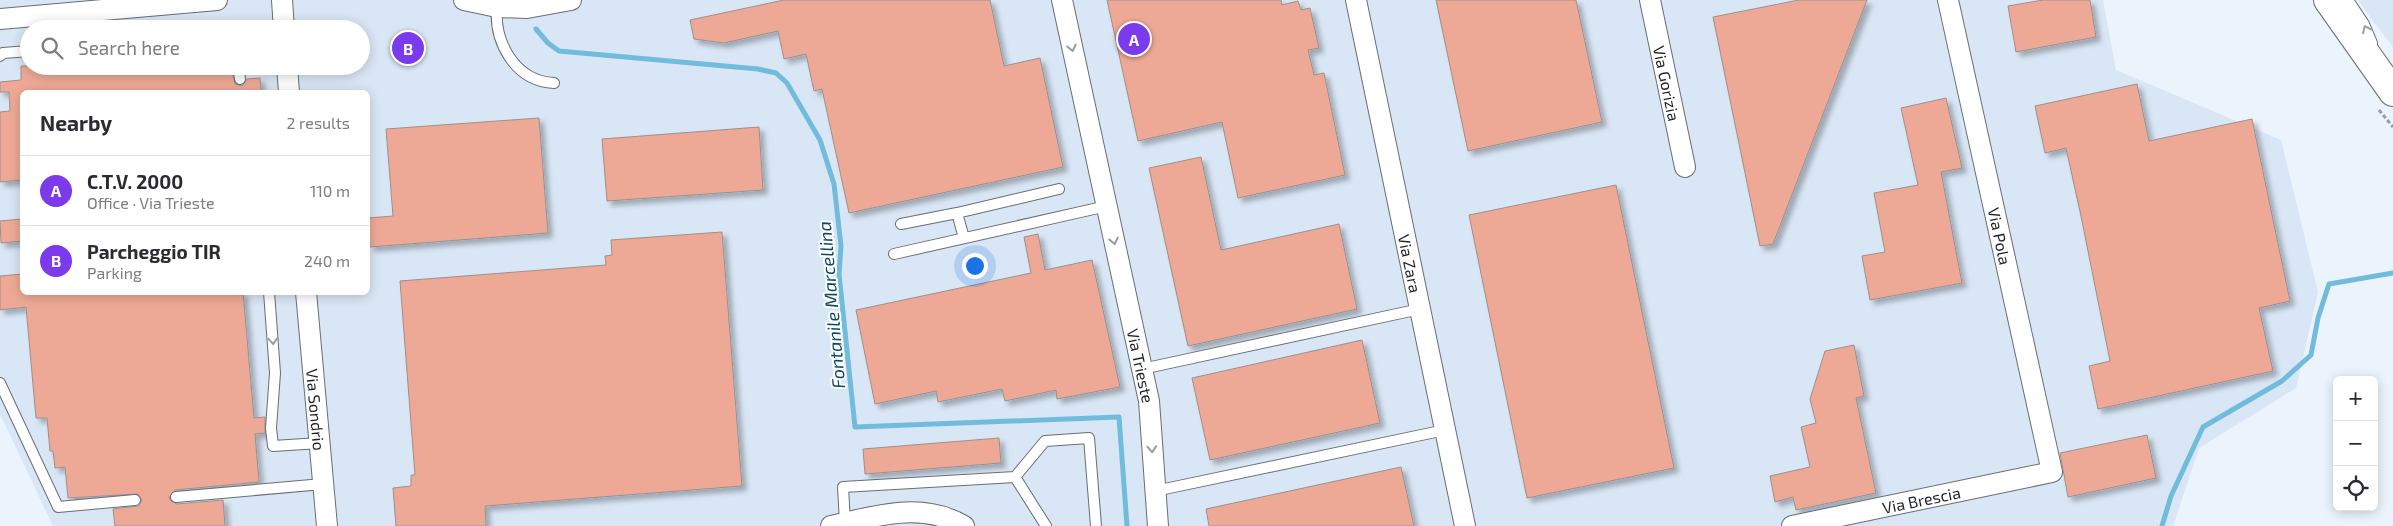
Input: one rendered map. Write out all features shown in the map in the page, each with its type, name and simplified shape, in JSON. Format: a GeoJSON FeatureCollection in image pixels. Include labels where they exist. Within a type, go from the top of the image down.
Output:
{"type":"FeatureCollection","features":[{"type":"Feature","properties":{"kind":"street"},"geometry":{"type":"LineString","coordinates":[[0,19],[217,0]]}},
{"type":"Feature","properties":{"kind":"street"},"geometry":{"type":"LineString","coordinates":[[282,0],[283,20]]}},
{"type":"Feature","properties":{"kind":"street"},"geometry":{"type":"LineString","coordinates":[[464,0],[497,7],[527,8],[571,0]]}},
{"type":"Feature","properties":{"kind":"street","name":"Via Trieste"},"geometry":{"type":"LineString","coordinates":[[1062,0],[1149,401],[1158,526]]}},
{"type":"Feature","properties":{"kind":"street","name":"Via Zara"},"geometry":{"type":"LineString","coordinates":[[1356,0],[1466,526]]}},
{"type":"Feature","properties":{"kind":"street","name":"Via Gorizia"},"geometry":{"type":"LineString","coordinates":[[1650,0],[1684,167]]}},
{"type":"Feature","properties":{"kind":"street","name":"Via Pola"},"geometry":{"type":"LineString","coordinates":[[1948,0],[2052,472]]}},
{"type":"Feature","properties":{"kind":"street"},"geometry":{"type":"LineString","coordinates":[[2328,0],[2392,91]]}},
{"type":"Feature","properties":{"kind":"street"},"geometry":{"type":"LineString","coordinates":[[288,75],[289,90]]}},
{"type":"Feature","properties":{"kind":"street","name":"Via Sondrio"},"geometry":{"type":"LineString","coordinates":[[306,295],[327,526]]}},
{"type":"Feature","properties":{"kind":"street","name":"Via Brescia"},"geometry":{"type":"LineString","coordinates":[[1792,526],[2052,472]]}},
{"type":"Feature","properties":{"kind":"street"},"geometry":{"type":"LineString","coordinates":[[838,524],[903,519],[934,514],[964,526]]}},
{"type":"Feature","properties":{"kind":"lane"},"geometry":{"type":"LineString","coordinates":[[2348,0],[2364,24],[2392,91]]}},
{"type":"Feature","properties":{"kind":"lane"},"geometry":{"type":"LineString","coordinates":[[497,7],[497,31],[508,55],[527,74],[543,81],[554,83]]}},
{"type":"Feature","properties":{"kind":"lane"},"geometry":{"type":"LineString","coordinates":[[0,56],[20,52]]}},
{"type":"Feature","properties":{"kind":"lane"},"geometry":{"type":"LineString","coordinates":[[239,75],[240,80]]}},
{"type":"Feature","properties":{"kind":"lane"},"geometry":{"type":"LineString","coordinates":[[901,224],[1060,189]]}},
{"type":"Feature","properties":{"kind":"lane"},"geometry":{"type":"LineString","coordinates":[[894,254],[1107,206]]}},
{"type":"Feature","properties":{"kind":"lane"},"geometry":{"type":"LineString","coordinates":[[957,213],[964,238]]}},
{"type":"Feature","properties":{"kind":"lane"},"geometry":{"type":"LineString","coordinates":[[269,295],[275,373],[271,428],[273,446],[320,443]]}},
{"type":"Feature","properties":{"kind":"lane"},"geometry":{"type":"LineString","coordinates":[[1142,369],[1420,309]]}},
{"type":"Feature","properties":{"kind":"lane"},"geometry":{"type":"LineString","coordinates":[[0,383],[58,507],[135,500]]}},
{"type":"Feature","properties":{"kind":"lane"},"geometry":{"type":"LineString","coordinates":[[1155,492],[1445,430]]}},
{"type":"Feature","properties":{"kind":"lane"},"geometry":{"type":"LineString","coordinates":[[838,524],[843,487],[1015,477],[1045,441],[1089,438],[1096,526]]}},
{"type":"Feature","properties":{"kind":"lane"},"geometry":{"type":"LineString","coordinates":[[1015,477],[1046,526]]}},
{"type":"Feature","properties":{"kind":"lane"},"geometry":{"type":"LineString","coordinates":[[176,497],[323,484]]}},
{"type":"Feature","properties":{"kind":"shaded area"},"geometry":{"type":"Polygon","coordinates":[[[0,0],[2103,0],[2116,70],[2281,140],[2318,292],[2296,388],[2199,448],[2173,526],[53,526],[0,414],[0,0]]]}},
{"type":"Feature","properties":{"kind":"shaded area"},"geometry":{"type":"Polygon","coordinates":[[[2358,0],[2393,0],[2393,47],[2373,21],[2358,0]]]}},
{"type":"Feature","properties":{"kind":"building"},"geometry":{"type":"Polygon","coordinates":[[[784,0],[990,0],[1004,66],[1040,58],[1063,167],[849,213],[822,89],[814,91],[806,54],[784,59],[778,31],[724,43],[694,39],[690,20],[784,0]]]}},
{"type":"Feature","properties":{"kind":"building"},"geometry":{"type":"Polygon","coordinates":[[[1107,0],[1281,0],[1282,5],[1298,1],[1301,10],[1310,8],[1319,48],[1308,50],[1314,75],[1324,73],[1345,175],[1238,198],[1222,122],[1138,141],[1107,0]]]}},
{"type":"Feature","properties":{"kind":"building"},"geometry":{"type":"Polygon","coordinates":[[[1436,0],[1576,0],[1602,122],[1468,151],[1436,0]]]}},
{"type":"Feature","properties":{"kind":"building"},"geometry":{"type":"Polygon","coordinates":[[[1799,0],[1867,0],[1773,244],[1760,246],[1713,17],[1799,0]]]}},
{"type":"Feature","properties":{"kind":"building"},"geometry":{"type":"Polygon","coordinates":[[[2043,0],[2090,0],[2096,37],[2016,52],[2008,6],[2043,0]]]}},
{"type":"Feature","properties":{"kind":"building"},"geometry":{"type":"Polygon","coordinates":[[[21,75],[233,75],[235,84],[242,86],[247,79],[260,78],[261,90],[20,90],[20,180],[0,182],[0,112],[10,111],[9,92],[0,92],[0,82],[21,80],[21,75]]]}},
{"type":"Feature","properties":{"kind":"building"},"geometry":{"type":"Polygon","coordinates":[[[2137,84],[2149,141],[2252,119],[2290,301],[2259,308],[2273,371],[2098,409],[2089,366],[2110,361],[2081,216],[2066,148],[2045,153],[2035,106],[2137,84]]]}},
{"type":"Feature","properties":{"kind":"building"},"geometry":{"type":"Polygon","coordinates":[[[1946,98],[1962,168],[1941,172],[1962,283],[1870,300],[1862,256],[1885,252],[1874,193],[1918,185],[1901,108],[1946,98]]]}},
{"type":"Feature","properties":{"kind":"building"},"geometry":{"type":"Polygon","coordinates":[[[539,118],[548,233],[370,247],[370,218],[393,216],[386,129],[539,118]]]}},
{"type":"Feature","properties":{"kind":"building"},"geometry":{"type":"Polygon","coordinates":[[[759,127],[763,190],[607,201],[602,139],[759,127]]]}},
{"type":"Feature","properties":{"kind":"building"},"geometry":{"type":"Polygon","coordinates":[[[1201,157],[1221,250],[1339,224],[1357,309],[1188,346],[1149,168],[1201,157]]]}},
{"type":"Feature","properties":{"kind":"building"},"geometry":{"type":"Polygon","coordinates":[[[1616,185],[1674,468],[1527,498],[1469,215],[1616,185]]]}},
{"type":"Feature","properties":{"kind":"building"},"geometry":{"type":"Polygon","coordinates":[[[20,219],[20,241],[1,243],[0,221],[20,219]]]}},
{"type":"Feature","properties":{"kind":"building"},"geometry":{"type":"Polygon","coordinates":[[[722,232],[742,486],[485,506],[486,526],[396,526],[393,488],[411,486],[411,475],[415,475],[400,281],[606,265],[605,256],[612,255],[611,240],[722,232]]]}},
{"type":"Feature","properties":{"kind":"building"},"geometry":{"type":"Polygon","coordinates":[[[1038,234],[1045,270],[1092,260],[1120,387],[1057,399],[1056,390],[1005,401],[1002,389],[938,402],[936,391],[875,404],[856,310],[1031,273],[1024,237],[1038,234]]]}},
{"type":"Feature","properties":{"kind":"building"},"geometry":{"type":"Polygon","coordinates":[[[20,274],[20,295],[243,295],[254,418],[265,417],[265,433],[255,434],[259,482],[175,490],[169,497],[171,501],[177,504],[223,500],[225,526],[115,526],[113,509],[139,506],[142,500],[138,494],[68,498],[65,467],[55,468],[53,451],[50,451],[47,418],[36,418],[26,307],[0,310],[0,276],[20,274]]]}},
{"type":"Feature","properties":{"kind":"building"},"geometry":{"type":"Polygon","coordinates":[[[1362,340],[1380,423],[1210,460],[1192,378],[1362,340]]]}},
{"type":"Feature","properties":{"kind":"building"},"geometry":{"type":"Polygon","coordinates":[[[1854,345],[1864,396],[1856,398],[1876,493],[1796,510],[1793,497],[1775,502],[1770,476],[1810,467],[1801,427],[1816,423],[1810,399],[1825,351],[1854,345]]]}},
{"type":"Feature","properties":{"kind":"building"},"geometry":{"type":"Polygon","coordinates":[[[2147,435],[2156,478],[2068,497],[2060,453],[2147,435]]]}},
{"type":"Feature","properties":{"kind":"building"},"geometry":{"type":"Polygon","coordinates":[[[999,438],[1001,463],[865,474],[863,449],[999,438]]]}},
{"type":"Feature","properties":{"kind":"building"},"geometry":{"type":"Polygon","coordinates":[[[1401,467],[1414,526],[1209,526],[1206,509],[1401,467]]]}},
{"type":"Feature","properties":{"kind":"waterway","name":"Fontanile Marcellina"},"geometry":{"type":"LineString","coordinates":[[536,29],[548,43],[559,51],[758,69],[776,73],[787,83],[820,140],[834,184],[841,246],[839,274],[855,427],[1119,417],[1127,526]]}},
{"type":"Feature","properties":{"kind":"waterway"},"geometry":{"type":"LineString","coordinates":[[2162,526],[2171,496],[2203,427],[2282,381],[2311,355],[2318,318],[2329,284],[2393,273]]}},
{"type":"Feature","properties":{"kind":"place","name":"C.T.V. 2000"},"geometry":{"type":"Point","coordinates":[1134,39]}},
{"type":"Feature","properties":{"kind":"place","name":"Parcheggio TIR"},"geometry":{"type":"Point","coordinates":[408,48]}}]}
